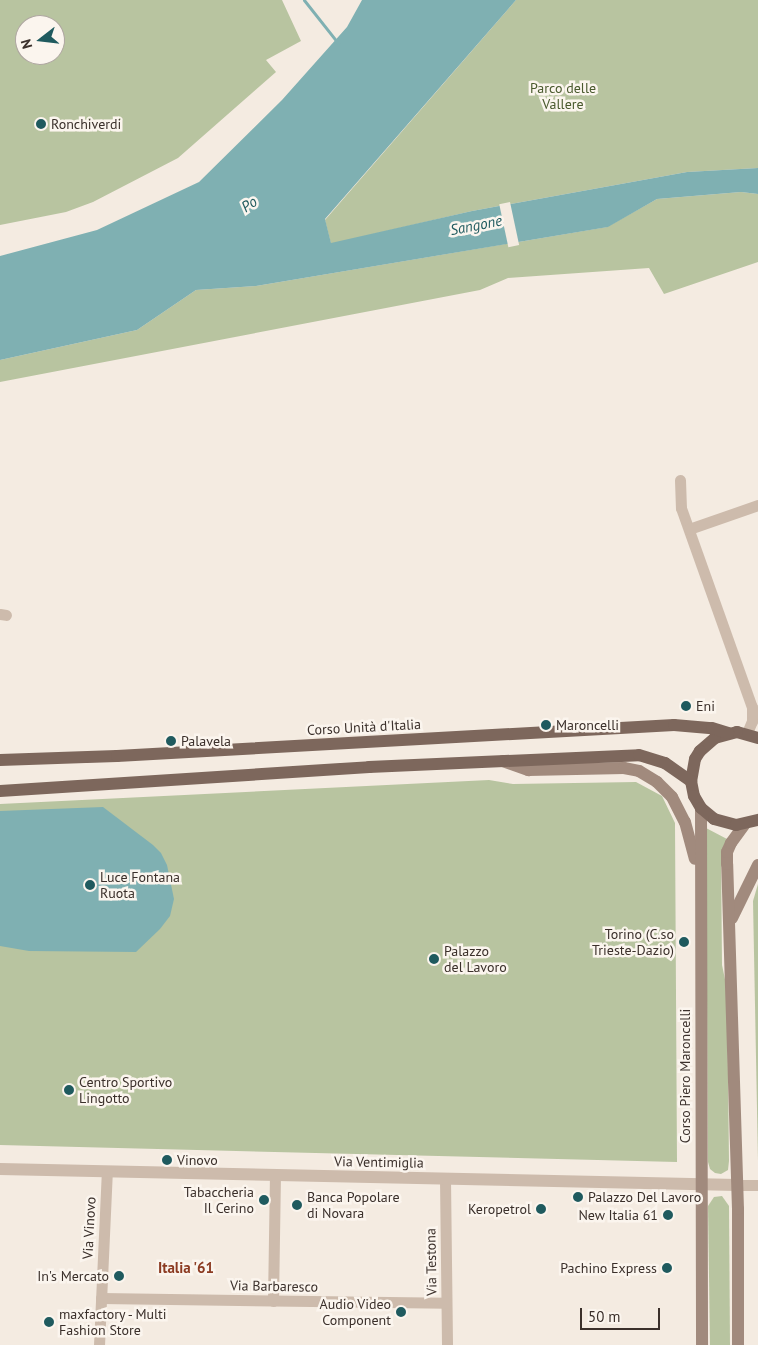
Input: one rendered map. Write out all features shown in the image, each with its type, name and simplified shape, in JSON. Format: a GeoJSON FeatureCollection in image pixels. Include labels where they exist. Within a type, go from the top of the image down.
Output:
{"type":"FeatureCollection","features":[{"type":"Feature","properties":{"kind":"main road","name":"Corso Unità d'Italia"},"geometry":{"type":"LineString","coordinates":[[0,760],[117,756],[674,725],[712,728],[728,733],[752,736]]}},
{"type":"Feature","properties":{"kind":"main road"},"geometry":{"type":"LineString","coordinates":[[728,733],[715,738],[700,751],[692,769],[691,781],[694,796],[701,808],[714,819],[728,824],[744,825],[758,820]]}},
{"type":"Feature","properties":{"kind":"main road"},"geometry":{"type":"LineString","coordinates":[[0,791],[370,767],[639,755],[665,763],[691,781]]}},
{"type":"Feature","properties":{"kind":"main road"},"geometry":{"type":"LineString","coordinates":[[503,761],[528,770],[624,768],[639,771],[657,782],[672,797],[684,822],[693,847],[700,884]]}},
{"type":"Feature","properties":{"kind":"main road","name":"Corso Piero Maroncelli"},"geometry":{"type":"LineString","coordinates":[[701,808],[700,1185],[702,1345]]}},
{"type":"Feature","properties":{"kind":"main road"},"geometry":{"type":"LineString","coordinates":[[738,1345],[738,1185],[727,852],[734,837],[744,825]]}},
{"type":"Feature","properties":{"kind":"main road"},"geometry":{"type":"LineString","coordinates":[[730,923],[758,865]]}},
{"type":"Feature","properties":{"kind":"street"},"geometry":{"type":"LineString","coordinates":[[680,480],[681,508],[752,707],[752,736]]}},
{"type":"Feature","properties":{"kind":"street"},"geometry":{"type":"LineString","coordinates":[[689,529],[758,505]]}},
{"type":"Feature","properties":{"kind":"street","name":"Via Ventimiglia"},"geometry":{"type":"LineString","coordinates":[[0,1169],[758,1185]]}},
{"type":"Feature","properties":{"kind":"street","name":"Via Vinovo"},"geometry":{"type":"LineString","coordinates":[[99,1345],[107,1172]]}},
{"type":"Feature","properties":{"kind":"street"},"geometry":{"type":"LineString","coordinates":[[273,1301],[275,1175]]}},
{"type":"Feature","properties":{"kind":"street","name":"Via Testona"},"geometry":{"type":"LineString","coordinates":[[445,1179],[447,1345]]}},
{"type":"Feature","properties":{"kind":"street","name":"Via Barbaresco"},"geometry":{"type":"LineString","coordinates":[[101,1298],[446,1303]]}},
{"type":"Feature","properties":{"kind":"green space"},"geometry":{"type":"Polygon","coordinates":[[[0,0],[282,0],[301,41],[266,60],[276,72],[178,158],[93,202],[66,212],[0,225],[0,0]]]}},
{"type":"Feature","properties":{"kind":"green space","name":"Parco delle Vallere"},"geometry":{"type":"Polygon","coordinates":[[[516,0],[758,0],[758,168],[687,172],[472,211],[331,244],[325,220],[516,0]]]}},
{"type":"Feature","properties":{"kind":"green space"},"geometry":{"type":"Polygon","coordinates":[[[741,192],[758,194],[758,262],[664,294],[649,268],[508,278],[480,290],[0,382],[0,360],[137,330],[196,290],[256,286],[607,227],[657,199],[741,192]]]}},
{"type":"Feature","properties":{"kind":"green space"},"geometry":{"type":"Polygon","coordinates":[[[489,780],[513,784],[636,782],[662,796],[675,823],[677,1162],[0,1145],[0,804],[489,780]]]}},
{"type":"Feature","properties":{"kind":"green space"},"geometry":{"type":"Polygon","coordinates":[[[706,828],[727,839],[721,852],[722,965],[727,989],[729,1161],[728,1170],[721,1174],[715,1173],[710,1169],[708,1162],[706,828]]]}},
{"type":"Feature","properties":{"kind":"green space"},"geometry":{"type":"Polygon","coordinates":[[[758,884],[758,1161],[753,901],[758,884]]]}},
{"type":"Feature","properties":{"kind":"green space"},"geometry":{"type":"Polygon","coordinates":[[[722,1196],[729,1206],[730,1345],[710,1345],[708,1206],[714,1197],[722,1196]]]}},
{"type":"Feature","properties":{"kind":"water"},"geometry":{"type":"Polygon","coordinates":[[[362,0],[516,0],[325,219],[331,243],[472,211],[687,172],[758,168],[758,194],[741,192],[657,199],[608,227],[256,286],[196,290],[137,330],[0,360],[0,256],[97,230],[199,182],[282,100],[347,27],[362,0]]]}},
{"type":"Feature","properties":{"kind":"water"},"geometry":{"type":"Polygon","coordinates":[[[103,807],[161,853],[167,865],[174,899],[170,916],[160,929],[136,952],[29,951],[0,946],[0,811],[103,807]]]}},
{"type":"Feature","properties":{"kind":"pier"},"geometry":{"type":"Polygon","coordinates":[[[510,202],[519,245],[508,247],[499,204],[510,202]]]}},
{"type":"Feature","properties":{"kind":"waterway"},"geometry":{"type":"LineString","coordinates":[[304,0],[338,43]]}},
{"type":"Feature","properties":{"kind":"place","name":"Ronchiverdi"},"geometry":{"type":"Point","coordinates":[41,124]}},
{"type":"Feature","properties":{"kind":"place","name":"Eni"},"geometry":{"type":"Point","coordinates":[686,706]}},
{"type":"Feature","properties":{"kind":"place","name":"Maroncelli"},"geometry":{"type":"Point","coordinates":[546,725]}},
{"type":"Feature","properties":{"kind":"place","name":"Palavela"},"geometry":{"type":"Point","coordinates":[171,741]}},
{"type":"Feature","properties":{"kind":"place","name":"Luce Fontana Ruota"},"geometry":{"type":"Point","coordinates":[90,885]}},
{"type":"Feature","properties":{"kind":"place","name":"Torino (C.so Trieste-Dazio)"},"geometry":{"type":"Point","coordinates":[684,942]}},
{"type":"Feature","properties":{"kind":"place","name":"Palazzo del Lavoro"},"geometry":{"type":"Point","coordinates":[434,959]}},
{"type":"Feature","properties":{"kind":"place","name":"Centro Sportivo Lingotto"},"geometry":{"type":"Point","coordinates":[69,1090]}},
{"type":"Feature","properties":{"kind":"place","name":"Vinovo"},"geometry":{"type":"Point","coordinates":[167,1160]}},
{"type":"Feature","properties":{"kind":"place","name":"Palazzo Del Lavoro"},"geometry":{"type":"Point","coordinates":[578,1197]}},
{"type":"Feature","properties":{"kind":"place","name":"Tabaccheria Il Cerino"},"geometry":{"type":"Point","coordinates":[264,1200]}},
{"type":"Feature","properties":{"kind":"place","name":"Banca Popolare di Novara"},"geometry":{"type":"Point","coordinates":[297,1205]}},
{"type":"Feature","properties":{"kind":"place","name":"Keropetrol"},"geometry":{"type":"Point","coordinates":[541,1209]}},
{"type":"Feature","properties":{"kind":"place","name":"New Italia 61"},"geometry":{"type":"Point","coordinates":[668,1215]}},
{"type":"Feature","properties":{"kind":"place","name":"Pachino Express"},"geometry":{"type":"Point","coordinates":[667,1268]}},
{"type":"Feature","properties":{"kind":"place","name":"In's Mercato"},"geometry":{"type":"Point","coordinates":[119,1276]}},
{"type":"Feature","properties":{"kind":"place","name":"Audio Video Component"},"geometry":{"type":"Point","coordinates":[401,1312]}},
{"type":"Feature","properties":{"kind":"place","name":"maxfactory - Multi Fashion Store"},"geometry":{"type":"Point","coordinates":[49,1322]}},
{"type":"Feature","properties":{"kind":"district","name":"Italia '61"},"geometry":{"type":"Point","coordinates":[186,1268]}},
{"type":"Feature","properties":{"kind":"water label","name":"Po"},"geometry":{"type":"Point","coordinates":[249,204]}},
{"type":"Feature","properties":{"kind":"water label","name":"Sangone"},"geometry":{"type":"Point","coordinates":[476,225]}}]}
